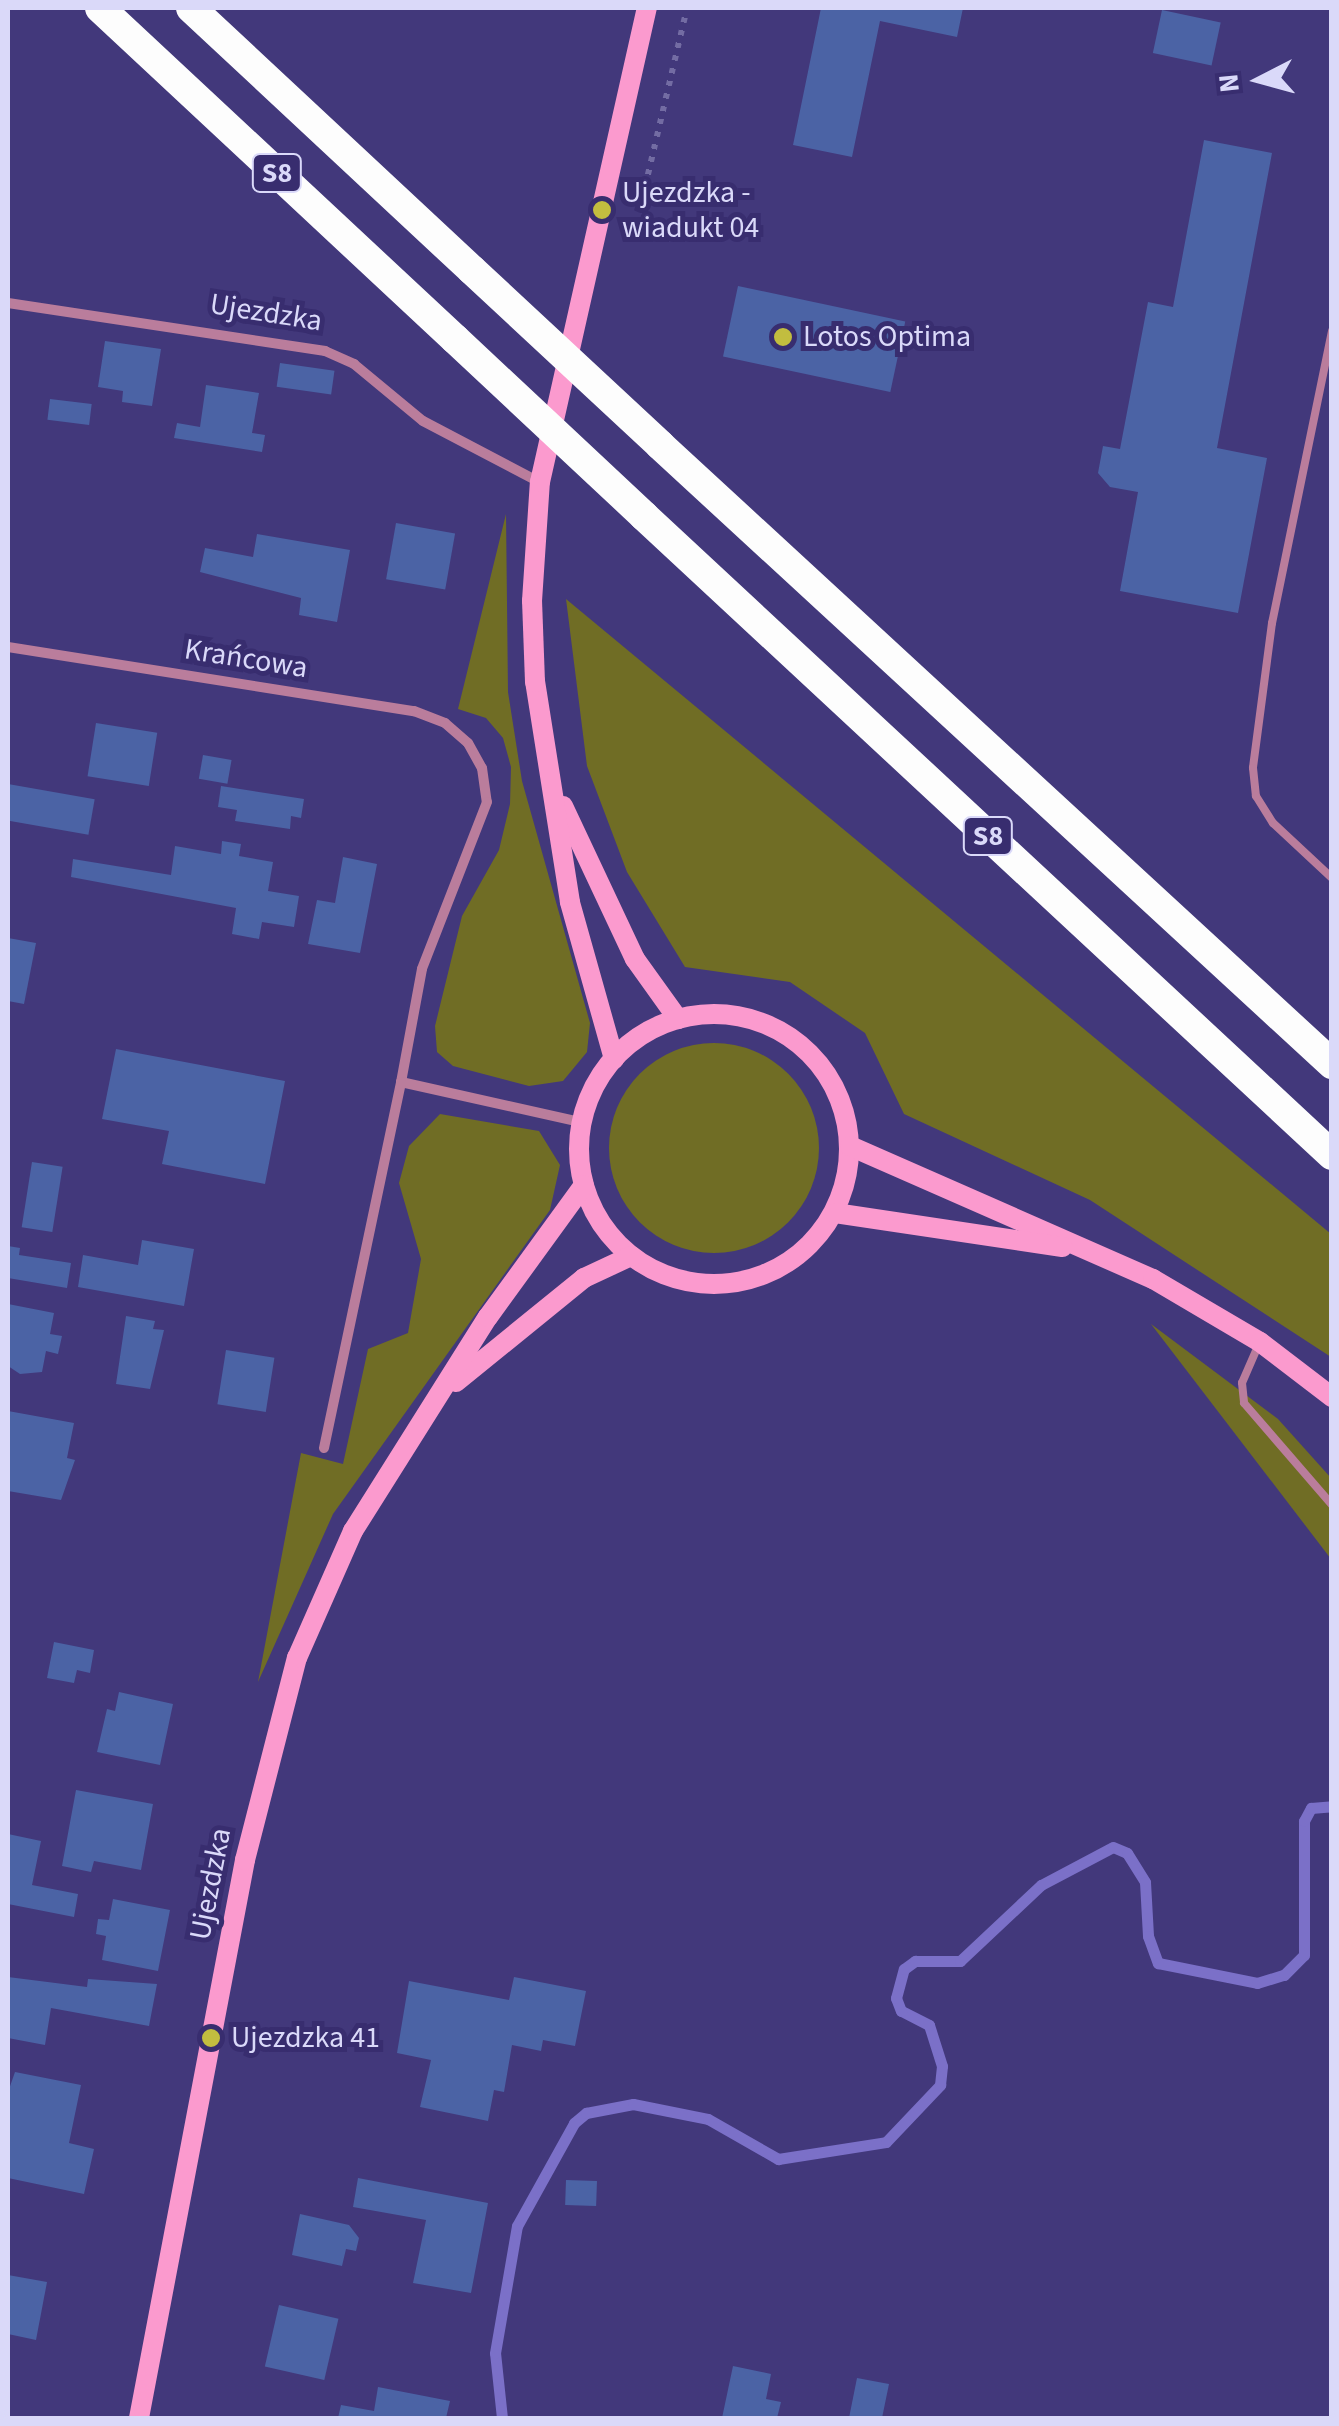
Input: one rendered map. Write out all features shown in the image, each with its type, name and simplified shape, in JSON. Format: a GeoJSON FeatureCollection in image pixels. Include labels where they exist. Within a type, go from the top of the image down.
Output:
{"type":"FeatureCollection","features":[{"type":"Feature","properties":{"kind":"highway","name":"S8"},"geometry":{"type":"LineString","coordinates":[[100,8],[1332,1155]]}},
{"type":"Feature","properties":{"kind":"highway","name":"S8"},"geometry":{"type":"LineString","coordinates":[[191,8],[1332,1064]]}},
{"type":"Feature","properties":{"kind":"main road"},"geometry":{"type":"LineString","coordinates":[[614,1060],[570,902],[548,769],[532,601],[540,482],[647,8]]}},
{"type":"Feature","properties":{"kind":"main road"},"geometry":{"type":"LineString","coordinates":[[548,769],[600,894],[678,1019]]}},
{"type":"Feature","properties":{"kind":"main road"},"geometry":{"type":"LineString","coordinates":[[739,1016],[795,1040],[835,1087],[850,1146],[835,1212],[812,1244],[780,1268],[743,1282],[704,1285],[666,1276],[631,1256],[610,1236],[584,1185],[580,1122],[614,1060],[643,1034],[678,1019],[739,1016]]}},
{"type":"Feature","properties":{"kind":"main road"},"geometry":{"type":"LineString","coordinates":[[850,1146],[1153,1279],[1260,1342],[1332,1397]]}},
{"type":"Feature","properties":{"kind":"main road","name":"Ujezdzka"},"geometry":{"type":"LineString","coordinates":[[139,2418],[270,1745],[297,1658],[353,1530],[488,1317],[584,1185]]}},
{"type":"Feature","properties":{"kind":"main road"},"geometry":{"type":"LineString","coordinates":[[835,1212],[1084,1251]]}},
{"type":"Feature","properties":{"kind":"main road","name":"Ujezdzka"},"geometry":{"type":"LineString","coordinates":[[440,1397],[584,1278],[631,1256]]}},
{"type":"Feature","properties":{"kind":"street","name":"Ujezdzka"},"geometry":{"type":"LineString","coordinates":[[8,304],[325,351],[354,364],[452,439],[540,482]]}},
{"type":"Feature","properties":{"kind":"street","name":"Krańcowa"},"geometry":{"type":"LineString","coordinates":[[8,647],[414,711],[445,723],[468,744],[482,768],[486,802],[422,969],[402,1082]]}},
{"type":"Feature","properties":{"kind":"street"},"geometry":{"type":"LineString","coordinates":[[324,1448],[402,1082],[580,1122]]}},
{"type":"Feature","properties":{"kind":"lane"},"geometry":{"type":"LineString","coordinates":[[1332,332],[1272,623],[1253,768],[1256,796],[1272,823],[1332,878]]}},
{"type":"Feature","properties":{"kind":"lane"},"geometry":{"type":"LineString","coordinates":[[1260,1342],[1242,1384],[1244,1402],[1332,1505]]}},
{"type":"Feature","properties":{"kind":"path"},"geometry":{"type":"LineString","coordinates":[[645,186],[687,8]]}},
{"type":"Feature","properties":{"kind":"shaded area"},"geometry":{"type":"Polygon","coordinates":[[[506,514],[508,692],[522,781],[590,1023],[587,1052],[563,1081],[529,1086],[453,1066],[437,1052],[435,1026],[462,916],[499,850],[510,804],[511,767],[503,738],[486,718],[458,709],[506,514]]]}},
{"type":"Feature","properties":{"kind":"shaded area"},"geometry":{"type":"Polygon","coordinates":[[[566,599],[1331,1234],[1331,1357],[1090,1200],[904,1114],[865,1033],[790,982],[685,967],[627,872],[587,766],[566,599]]]}},
{"type":"Feature","properties":{"kind":"shaded area"},"geometry":{"type":"Polygon","coordinates":[[[714,1043],[754,1051],[788,1074],[811,1108],[819,1148],[811,1188],[788,1222],[754,1245],[714,1253],[674,1245],[640,1222],[617,1188],[609,1148],[617,1108],[640,1074],[674,1051],[714,1043]]]}},
{"type":"Feature","properties":{"kind":"shaded area"},"geometry":{"type":"Polygon","coordinates":[[[440,1114],[539,1131],[560,1165],[550,1210],[333,1514],[258,1682],[301,1453],[343,1464],[368,1349],[408,1333],[421,1259],[399,1183],[409,1146],[440,1114]]]}},
{"type":"Feature","properties":{"kind":"shaded area"},"geometry":{"type":"Polygon","coordinates":[[[1151,1324],[1278,1419],[1331,1478],[1331,1559],[1151,1324]]]}},
{"type":"Feature","properties":{"kind":"building"},"geometry":{"type":"Polygon","coordinates":[[[821,8],[963,8],[957,37],[880,21],[852,157],[793,145],[821,8]]]}},
{"type":"Feature","properties":{"kind":"building"},"geometry":{"type":"Polygon","coordinates":[[[1162,10],[1221,22],[1212,66],[1153,53],[1162,10]]]}},
{"type":"Feature","properties":{"kind":"building"},"geometry":{"type":"Polygon","coordinates":[[[1204,140],[1272,153],[1217,448],[1267,458],[1238,613],[1120,591],[1138,492],[1110,487],[1098,473],[1103,446],[1120,449],[1148,302],[1173,307],[1204,140]]]}},
{"type":"Feature","properties":{"kind":"building"},"geometry":{"type":"Polygon","coordinates":[[[738,286],[905,322],[890,392],[723,356],[738,286]]]}},
{"type":"Feature","properties":{"kind":"building"},"geometry":{"type":"Polygon","coordinates":[[[105,341],[161,349],[152,406],[122,402],[123,391],[98,387],[105,341]]]}},
{"type":"Feature","properties":{"kind":"building"},"geometry":{"type":"Polygon","coordinates":[[[280,363],[334,371],[331,394],[277,387],[280,363]]]}},
{"type":"Feature","properties":{"kind":"building"},"geometry":{"type":"Polygon","coordinates":[[[206,385],[259,393],[252,433],[265,435],[262,452],[174,438],[177,423],[200,427],[206,385]]]}},
{"type":"Feature","properties":{"kind":"building"},"geometry":{"type":"Polygon","coordinates":[[[50,399],[92,404],[89,425],[47,420],[50,399]]]}},
{"type":"Feature","properties":{"kind":"building"},"geometry":{"type":"Polygon","coordinates":[[[396,523],[455,533],[445,590],[386,579],[396,523]]]}},
{"type":"Feature","properties":{"kind":"building"},"geometry":{"type":"Polygon","coordinates":[[[257,534],[350,550],[337,622],[299,615],[301,598],[200,572],[205,548],[253,557],[257,534]]]}},
{"type":"Feature","properties":{"kind":"building"},"geometry":{"type":"Polygon","coordinates":[[[96,723],[157,733],[149,786],[88,776],[96,723]]]}},
{"type":"Feature","properties":{"kind":"building"},"geometry":{"type":"Polygon","coordinates":[[[203,755],[232,760],[227,784],[199,779],[203,755]]]}},
{"type":"Feature","properties":{"kind":"building"},"geometry":{"type":"Polygon","coordinates":[[[8,784],[95,799],[88,835],[8,821],[8,784]]]}},
{"type":"Feature","properties":{"kind":"building"},"geometry":{"type":"Polygon","coordinates":[[[221,786],[304,799],[301,818],[291,816],[290,829],[235,821],[237,810],[218,807],[221,786]]]}},
{"type":"Feature","properties":{"kind":"building"},"geometry":{"type":"Polygon","coordinates":[[[222,841],[241,844],[239,856],[273,862],[268,891],[299,896],[294,927],[262,922],[259,939],[232,934],[236,908],[71,877],[73,859],[171,875],[175,846],[221,854],[222,841]]]}},
{"type":"Feature","properties":{"kind":"building"},"geometry":{"type":"Polygon","coordinates":[[[343,857],[377,864],[360,953],[308,944],[317,900],[335,903],[343,857]]]}},
{"type":"Feature","properties":{"kind":"building"},"geometry":{"type":"Polygon","coordinates":[[[8,938],[36,943],[24,1004],[8,1001],[8,938]]]}},
{"type":"Feature","properties":{"kind":"building"},"geometry":{"type":"Polygon","coordinates":[[[116,1049],[285,1081],[265,1184],[162,1164],[169,1131],[102,1119],[116,1049]]]}},
{"type":"Feature","properties":{"kind":"building"},"geometry":{"type":"Polygon","coordinates":[[[32,1162],[63,1167],[52,1232],[22,1227],[32,1162]]]}},
{"type":"Feature","properties":{"kind":"building"},"geometry":{"type":"Polygon","coordinates":[[[142,1240],[194,1249],[184,1306],[78,1287],[83,1255],[138,1265],[142,1240]]]}},
{"type":"Feature","properties":{"kind":"building"},"geometry":{"type":"Polygon","coordinates":[[[8,1246],[20,1248],[19,1255],[71,1263],[67,1288],[8,1278],[8,1246]]]}},
{"type":"Feature","properties":{"kind":"building"},"geometry":{"type":"Polygon","coordinates":[[[8,1304],[54,1313],[50,1334],[62,1336],[58,1354],[46,1351],[42,1372],[20,1374],[8,1366],[8,1304]]]}},
{"type":"Feature","properties":{"kind":"building"},"geometry":{"type":"Polygon","coordinates":[[[126,1316],[155,1321],[153,1329],[164,1330],[150,1389],[116,1384],[126,1316]]]}},
{"type":"Feature","properties":{"kind":"building"},"geometry":{"type":"Polygon","coordinates":[[[226,1350],[274,1358],[266,1412],[217,1404],[226,1350]]]}},
{"type":"Feature","properties":{"kind":"building"},"geometry":{"type":"Polygon","coordinates":[[[8,1411],[74,1423],[67,1458],[75,1460],[61,1500],[8,1491],[8,1411]]]}},
{"type":"Feature","properties":{"kind":"building"},"geometry":{"type":"Polygon","coordinates":[[[54,1642],[94,1650],[90,1673],[77,1670],[74,1683],[47,1678],[54,1642]]]}},
{"type":"Feature","properties":{"kind":"building"},"geometry":{"type":"Polygon","coordinates":[[[119,1692],[173,1704],[160,1765],[97,1752],[107,1709],[115,1711],[119,1692]]]}},
{"type":"Feature","properties":{"kind":"building"},"geometry":{"type":"Polygon","coordinates":[[[76,1790],[153,1804],[141,1870],[94,1861],[91,1872],[62,1866],[76,1790]]]}},
{"type":"Feature","properties":{"kind":"building"},"geometry":{"type":"Polygon","coordinates":[[[8,1834],[41,1841],[32,1885],[78,1894],[74,1917],[8,1904],[8,1834]]]}},
{"type":"Feature","properties":{"kind":"building"},"geometry":{"type":"Polygon","coordinates":[[[113,1899],[170,1910],[158,1971],[102,1960],[106,1936],[96,1934],[98,1919],[109,1920],[113,1899]]]}},
{"type":"Feature","properties":{"kind":"building"},"geometry":{"type":"Polygon","coordinates":[[[8,1977],[87,1987],[88,1979],[157,1984],[149,2026],[51,2008],[45,2045],[8,2038],[8,1977]]]}},
{"type":"Feature","properties":{"kind":"building"},"geometry":{"type":"Polygon","coordinates":[[[514,1977],[586,1991],[575,2046],[543,2040],[541,2051],[512,2045],[504,2092],[494,2090],[488,2121],[420,2107],[431,2060],[397,2053],[409,1981],[509,2000],[514,1977]]]}},
{"type":"Feature","properties":{"kind":"building"},"geometry":{"type":"Polygon","coordinates":[[[15,2072],[81,2085],[69,2143],[94,2149],[84,2194],[8,2178],[8,2092],[15,2072]]]}},
{"type":"Feature","properties":{"kind":"building"},"geometry":{"type":"Polygon","coordinates":[[[358,2178],[488,2203],[471,2293],[413,2283],[426,2220],[353,2207],[358,2178]]]}},
{"type":"Feature","properties":{"kind":"building"},"geometry":{"type":"Polygon","coordinates":[[[566,2180],[597,2181],[596,2206],[565,2205],[566,2180]]]}},
{"type":"Feature","properties":{"kind":"building"},"geometry":{"type":"Polygon","coordinates":[[[300,2214],[349,2225],[359,2238],[356,2251],[346,2249],[342,2266],[292,2255],[300,2214]]]}},
{"type":"Feature","properties":{"kind":"building"},"geometry":{"type":"Polygon","coordinates":[[[8,2275],[47,2282],[36,2340],[8,2334],[8,2275]]]}},
{"type":"Feature","properties":{"kind":"building"},"geometry":{"type":"Polygon","coordinates":[[[279,2305],[338,2319],[324,2380],[265,2366],[279,2305]]]}},
{"type":"Feature","properties":{"kind":"building"},"geometry":{"type":"Polygon","coordinates":[[[733,2366],[771,2374],[766,2399],[781,2402],[777,2418],[722,2418],[733,2366]]]}},
{"type":"Feature","properties":{"kind":"building"},"geometry":{"type":"Polygon","coordinates":[[[857,2378],[889,2384],[882,2418],[849,2418],[857,2378]]]}},
{"type":"Feature","properties":{"kind":"building"},"geometry":{"type":"Polygon","coordinates":[[[378,2387],[450,2401],[446,2418],[338,2418],[341,2405],[374,2411],[378,2387]]]}},
{"type":"Feature","properties":{"kind":"waterway"},"geometry":{"type":"LineString","coordinates":[[502,2418],[495,2353],[517,2226],[574,2123],[586,2113],[633,2104],[708,2119],[778,2159],[886,2142],[940,2085],[942,2066],[929,2025],[901,2011],[896,1998],[904,1969],[915,1961],[960,1961],[1041,1885],[1113,1847],[1127,1853],[1145,1882],[1148,1936],[1158,1963],[1257,1983],[1284,1975],[1304,1955],[1304,1821],[1311,1808],[1332,1806]]}},
{"type":"Feature","properties":{"kind":"place","name":"Ujezdzka - wiadukt 04"},"geometry":{"type":"Point","coordinates":[602,210]}},
{"type":"Feature","properties":{"kind":"place","name":"Lotos Optima"},"geometry":{"type":"Point","coordinates":[783,337]}},
{"type":"Feature","properties":{"kind":"place","name":"Ujezdzka 41"},"geometry":{"type":"Point","coordinates":[211,2038]}}]}
